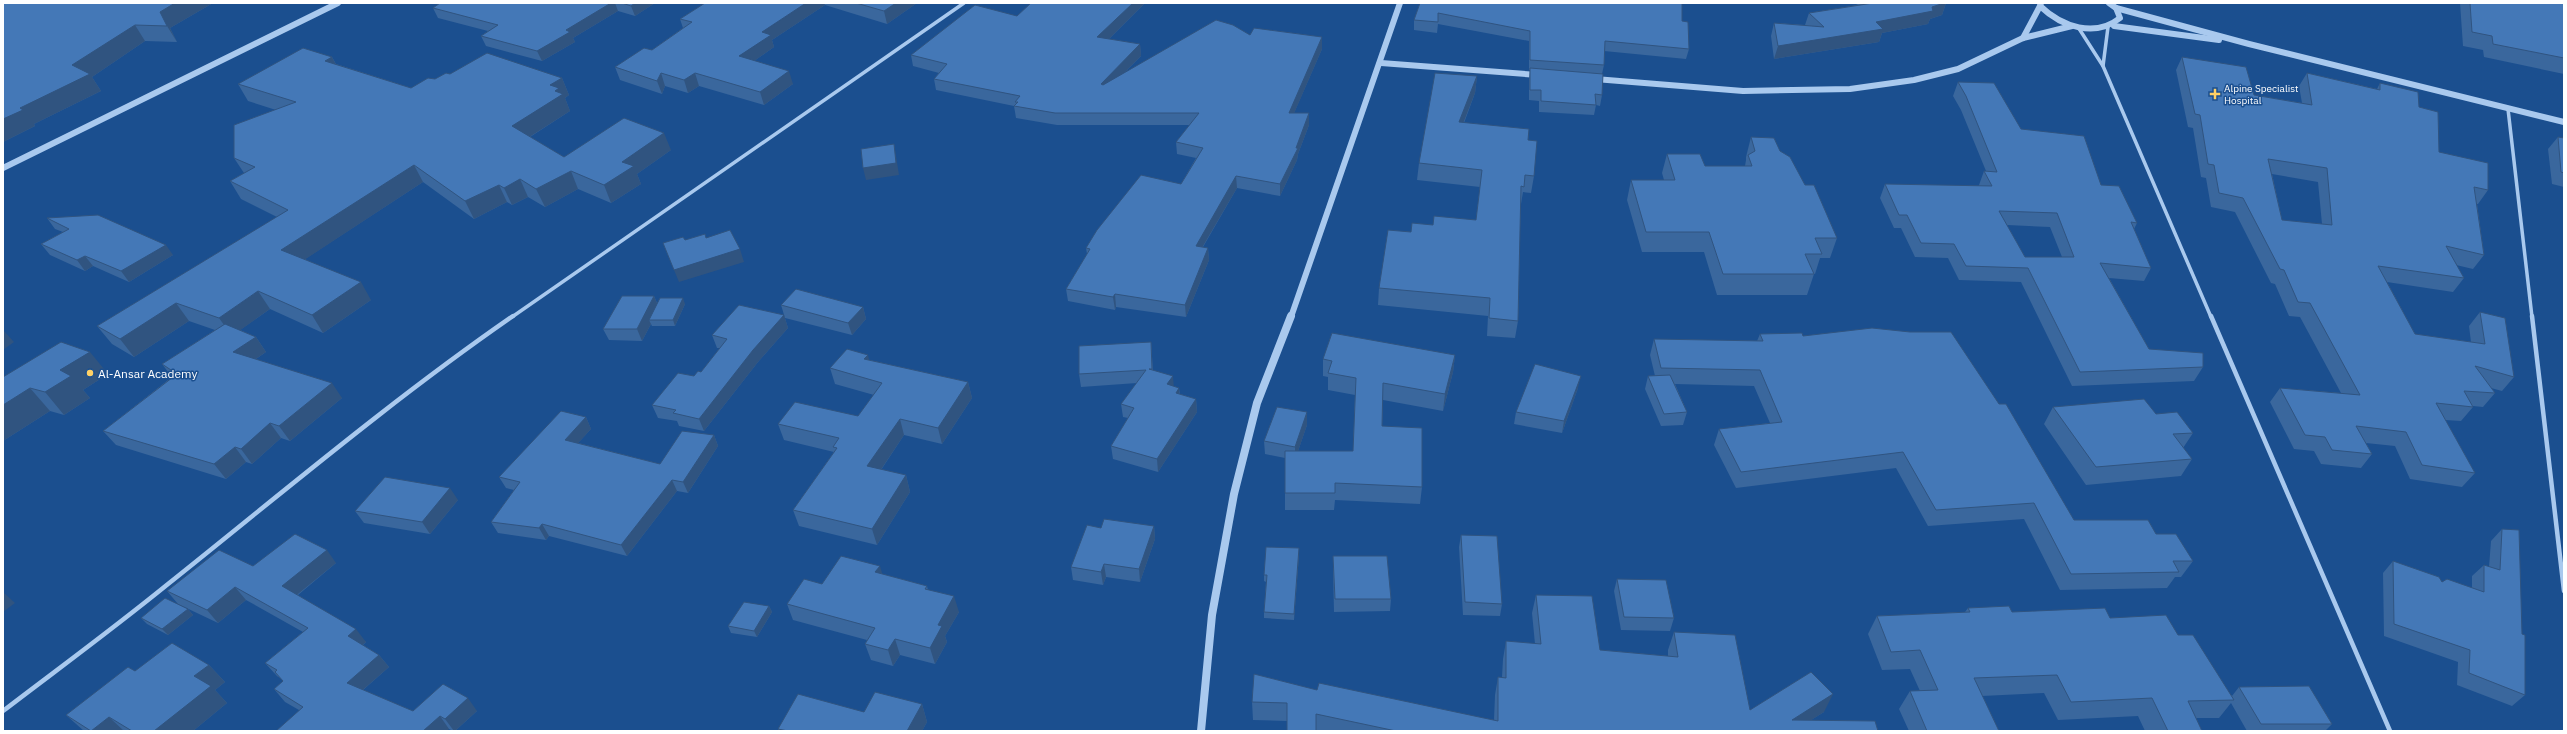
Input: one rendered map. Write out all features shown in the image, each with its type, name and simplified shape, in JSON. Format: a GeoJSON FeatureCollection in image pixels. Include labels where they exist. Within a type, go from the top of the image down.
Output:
{"type":"FeatureCollection","features":[{"type":"Feature","properties":{"kind":"street"},"geometry":{"type":"LineString","coordinates":[[3,168],[338,3]]}},
{"type":"Feature","properties":{"kind":"street"},"geometry":{"type":"LineString","coordinates":[[3,711],[161,590],[351,436],[456,355],[964,3]]}},
{"type":"Feature","properties":{"kind":"street"},"geometry":{"type":"LineString","coordinates":[[1201,731],[1212,614],[1234,494],[1257,403],[1285,334],[1381,63],[1400,3]]}},
{"type":"Feature","properties":{"kind":"street"},"geometry":{"type":"LineString","coordinates":[[2110,3],[2116,8],[2248,44],[2564,122]]}},
{"type":"Feature","properties":{"kind":"street"},"geometry":{"type":"LineString","coordinates":[[2023,38],[2041,4],[2052,17],[2075,26],[2103,66],[2390,731]]}},
{"type":"Feature","properties":{"kind":"street"},"geometry":{"type":"LineString","coordinates":[[2103,66],[2111,26],[2120,18],[2116,8]]}},
{"type":"Feature","properties":{"kind":"street"},"geometry":{"type":"LineString","coordinates":[[1585,78],[1743,90],[1850,89],[1914,80],[1958,69],[2023,38],[2075,26],[2111,26],[2248,44]]}},
{"type":"Feature","properties":{"kind":"street"},"geometry":{"type":"LineString","coordinates":[[1381,63],[1546,76]]}},
{"type":"Feature","properties":{"kind":"street"},"geometry":{"type":"LineString","coordinates":[[2508,109],[2564,591]]}},
{"type":"Feature","properties":{"kind":"building"},"geometry":{"type":"Polygon","coordinates":[[[3,3],[175,3],[160,12],[167,26],[135,25],[72,65],[90,74],[20,108],[23,110],[3,119],[3,3]]]}},
{"type":"Feature","properties":{"kind":"building"},"geometry":{"type":"Polygon","coordinates":[[[440,3],[611,3],[566,30],[570,32],[537,51],[481,36],[498,25],[433,8],[440,3]]]}},
{"type":"Feature","properties":{"kind":"building"},"geometry":{"type":"Polygon","coordinates":[[[622,3],[635,3],[631,6],[622,3]]]}},
{"type":"Feature","properties":{"kind":"building"},"geometry":{"type":"Polygon","coordinates":[[[705,3],[806,3],[762,32],[771,35],[739,56],[789,71],[760,92],[695,73],[684,80],[661,73],[657,81],[615,67],[644,48],[652,50],[692,22],[680,19],[705,3]]]}},
{"type":"Feature","properties":{"kind":"building"},"geometry":{"type":"Polygon","coordinates":[[[856,3],[896,3],[884,11],[856,3]]]}},
{"type":"Feature","properties":{"kind":"building"},"geometry":{"type":"Polygon","coordinates":[[[1031,3],[1133,3],[1097,37],[1140,44],[1101,84],[1103,85],[1216,20],[1233,25],[1250,35],[1254,28],[1322,37],[1289,113],[1309,113],[1296,148],[1298,148],[1280,184],[1236,176],[1196,246],[1208,248],[1185,305],[1115,294],[1113,297],[1066,289],[1090,249],[1086,248],[1097,230],[1141,175],[1181,184],[1203,148],[1176,142],[1199,113],[1055,113],[1014,106],[1018,102],[1015,102],[1020,96],[934,79],[947,64],[911,55],[975,5],[1017,16],[1031,3]]]}},
{"type":"Feature","properties":{"kind":"building"},"geometry":{"type":"Polygon","coordinates":[[[1420,3],[1682,3],[1682,21],[1688,22],[1689,49],[1605,41],[1604,65],[1530,60],[1530,31],[1438,13],[1438,22],[1414,20],[1420,3]]]}},
{"type":"Feature","properties":{"kind":"building"},"geometry":{"type":"Polygon","coordinates":[[[1873,3],[1944,3],[1932,7],[1933,11],[1876,22],[1883,29],[1778,46],[1774,23],[1824,27],[1809,13],[1873,3]]]}},
{"type":"Feature","properties":{"kind":"building"},"geometry":{"type":"Polygon","coordinates":[[[2470,3],[2564,3],[2564,58],[2493,44],[2492,36],[2472,32],[2470,3]]]}},
{"type":"Feature","properties":{"kind":"building"},"geometry":{"type":"Polygon","coordinates":[[[303,48],[332,57],[325,61],[411,88],[428,78],[435,79],[446,73],[450,74],[487,53],[562,78],[550,85],[559,88],[555,91],[563,94],[512,126],[564,157],[624,118],[664,133],[622,162],[634,166],[604,185],[571,171],[536,189],[520,179],[504,188],[499,185],[465,201],[414,165],[281,250],[361,282],[312,315],[258,291],[219,318],[176,303],[120,339],[97,326],[288,210],[230,181],[255,167],[234,158],[234,125],[296,102],[238,84],[303,48]]]}},
{"type":"Feature","properties":{"kind":"building"},"geometry":{"type":"Polygon","coordinates":[[[2182,57],[2246,67],[2254,95],[2312,105],[2307,73],[2380,90],[2380,83],[2418,92],[2419,107],[2438,112],[2439,152],[2488,163],[2488,190],[2474,187],[2484,255],[2446,246],[2464,278],[2378,266],[2415,334],[2485,344],[2480,312],[2505,318],[2514,377],[2475,366],[2495,393],[2464,391],[2473,407],[2436,403],[2475,473],[2422,465],[2406,432],[2356,426],[2372,454],[2332,450],[2325,437],[2305,435],[2280,388],[2360,395],[2310,303],[2298,302],[2284,270],[2280,269],[2243,198],[2219,193],[2214,165],[2208,164],[2200,115],[2195,114],[2182,57]],[[2268,159],[2282,220],[2332,225],[2327,168],[2268,159]]]}},
{"type":"Feature","properties":{"kind":"building"},"geometry":{"type":"Polygon","coordinates":[[[1530,68],[1603,74],[1602,95],[1595,94],[1596,105],[1541,101],[1541,90],[1530,90],[1530,68]]]}},
{"type":"Feature","properties":{"kind":"building"},"geometry":{"type":"Polygon","coordinates":[[[1435,73],[1477,76],[1459,122],[1529,129],[1528,140],[1537,141],[1534,176],[1525,175],[1524,187],[1521,186],[1518,321],[1489,318],[1490,298],[1379,288],[1388,230],[1411,232],[1412,223],[1433,225],[1434,216],[1476,220],[1482,170],[1419,163],[1435,73]]]}},
{"type":"Feature","properties":{"kind":"building"},"geometry":{"type":"Polygon","coordinates":[[[1958,82],[1994,83],[2021,129],[2084,136],[2101,185],[2119,186],[2137,223],[2131,222],[2151,268],[2100,263],[2149,349],[2203,353],[2203,367],[2080,372],[2028,268],[1966,266],[1954,244],[1921,243],[1907,215],[1899,215],[1885,184],[1992,186],[1984,171],[1997,172],[1966,96],[1958,82]],[[1999,211],[2025,257],[2074,257],[2057,213],[1999,211]]]}},
{"type":"Feature","properties":{"kind":"building"},"geometry":{"type":"Polygon","coordinates":[[[1751,137],[1774,138],[1780,151],[1790,157],[1805,185],[1814,185],[1837,238],[1815,238],[1822,254],[1805,254],[1814,274],[1723,274],[1709,232],[1646,232],[1631,180],[1675,180],[1667,154],[1700,154],[1705,166],[1752,166],[1748,155],[1755,151],[1751,137]]]}},
{"type":"Feature","properties":{"kind":"building"},"geometry":{"type":"Polygon","coordinates":[[[2558,137],[2564,138],[2564,173],[2561,172],[2558,137]]]}},
{"type":"Feature","properties":{"kind":"building"},"geometry":{"type":"Polygon","coordinates":[[[894,144],[896,163],[863,168],[861,149],[894,144]]]}},
{"type":"Feature","properties":{"kind":"building"},"geometry":{"type":"Polygon","coordinates":[[[98,215],[166,245],[121,271],[85,256],[77,260],[41,244],[69,229],[47,218],[98,215]]]}},
{"type":"Feature","properties":{"kind":"building"},"geometry":{"type":"Polygon","coordinates":[[[730,230],[740,249],[674,270],[663,243],[683,237],[685,240],[705,234],[706,238],[730,230]]]}},
{"type":"Feature","properties":{"kind":"building"},"geometry":{"type":"Polygon","coordinates":[[[796,289],[863,307],[848,323],[781,305],[796,289]]]}},
{"type":"Feature","properties":{"kind":"building"},"geometry":{"type":"Polygon","coordinates":[[[622,296],[654,296],[637,329],[603,329],[622,296]]]}},
{"type":"Feature","properties":{"kind":"building"},"geometry":{"type":"Polygon","coordinates":[[[660,298],[683,298],[673,320],[649,320],[660,298]]]}},
{"type":"Feature","properties":{"kind":"building"},"geometry":{"type":"Polygon","coordinates":[[[739,305],[784,315],[753,350],[699,419],[673,413],[676,410],[652,405],[678,373],[694,376],[698,371],[701,372],[727,339],[712,335],[739,305]]]}},
{"type":"Feature","properties":{"kind":"building"},"geometry":{"type":"Polygon","coordinates":[[[225,324],[256,337],[233,352],[332,383],[279,426],[270,423],[241,449],[235,447],[214,464],[103,431],[177,374],[162,364],[225,324]]]}},
{"type":"Feature","properties":{"kind":"building"},"geometry":{"type":"Polygon","coordinates":[[[1872,328],[1910,332],[1951,332],[1999,404],[2006,404],[2074,520],[2148,520],[2156,534],[2176,534],[2193,561],[2173,561],[2179,572],[2071,574],[2034,503],[1936,510],[1903,452],[1741,472],[1719,429],[1782,422],[1760,370],[1661,368],[1654,339],[1763,341],[1760,334],[1802,333],[1803,336],[1872,328]]]}},
{"type":"Feature","properties":{"kind":"building"},"geometry":{"type":"Polygon","coordinates":[[[1332,333],[1455,355],[1445,394],[1383,383],[1382,426],[1422,428],[1422,487],[1335,483],[1335,493],[1285,493],[1285,451],[1353,451],[1356,378],[1328,373],[1332,361],[1323,359],[1332,333]]]}},
{"type":"Feature","properties":{"kind":"building"},"geometry":{"type":"Polygon","coordinates":[[[61,342],[90,352],[60,370],[71,376],[45,392],[30,388],[3,405],[3,377],[61,342]]]}},
{"type":"Feature","properties":{"kind":"building"},"geometry":{"type":"Polygon","coordinates":[[[1151,342],[1152,369],[1149,369],[1173,376],[1167,384],[1179,388],[1176,393],[1196,399],[1157,459],[1111,446],[1134,408],[1121,404],[1146,370],[1079,374],[1079,346],[1151,342]]]}},
{"type":"Feature","properties":{"kind":"building"},"geometry":{"type":"Polygon","coordinates":[[[847,349],[868,355],[864,359],[968,382],[938,428],[900,419],[867,466],[906,475],[872,529],[793,510],[837,448],[833,447],[839,438],[778,424],[795,402],[858,416],[882,383],[830,368],[847,349]]]}},
{"type":"Feature","properties":{"kind":"building"},"geometry":{"type":"Polygon","coordinates":[[[1535,364],[1581,376],[1564,421],[1516,412],[1535,364]]]}},
{"type":"Feature","properties":{"kind":"building"},"geometry":{"type":"Polygon","coordinates":[[[1670,375],[1687,412],[1664,414],[1648,376],[1670,375]]]}},
{"type":"Feature","properties":{"kind":"building"},"geometry":{"type":"Polygon","coordinates":[[[2144,399],[2156,414],[2177,412],[2193,433],[2173,434],[2192,459],[2096,467],[2053,407],[2144,399]]]}},
{"type":"Feature","properties":{"kind":"building"},"geometry":{"type":"Polygon","coordinates":[[[1277,407],[1307,412],[1295,447],[1264,441],[1277,407]]]}},
{"type":"Feature","properties":{"kind":"building"},"geometry":{"type":"Polygon","coordinates":[[[561,411],[586,417],[565,440],[660,464],[682,431],[714,435],[683,482],[672,480],[621,545],[542,524],[539,528],[491,522],[520,482],[499,477],[561,411]]]}},
{"type":"Feature","properties":{"kind":"building"},"geometry":{"type":"Polygon","coordinates":[[[385,477],[450,488],[422,522],[355,511],[385,477]]]}},
{"type":"Feature","properties":{"kind":"building"},"geometry":{"type":"Polygon","coordinates":[[[1104,519],[1154,526],[1139,569],[1104,564],[1101,572],[1071,567],[1087,525],[1101,528],[1104,519]]]}},
{"type":"Feature","properties":{"kind":"building"},"geometry":{"type":"Polygon","coordinates":[[[2502,529],[2519,530],[2522,634],[2525,635],[2525,695],[2469,673],[2470,650],[2394,624],[2393,561],[2439,577],[2442,582],[2447,579],[2484,592],[2484,565],[2500,570],[2502,529]]]}},
{"type":"Feature","properties":{"kind":"building"},"geometry":{"type":"Polygon","coordinates":[[[295,534],[327,550],[282,586],[356,629],[348,636],[379,655],[347,683],[413,711],[443,684],[468,698],[445,719],[440,716],[423,731],[276,731],[303,707],[274,689],[283,681],[275,672],[277,670],[265,663],[308,628],[235,587],[207,610],[167,591],[219,550],[253,566],[295,534]]]}},
{"type":"Feature","properties":{"kind":"building"},"geometry":{"type":"Polygon","coordinates":[[[1461,535],[1497,536],[1502,604],[1465,602],[1461,535]]]}},
{"type":"Feature","properties":{"kind":"building"},"geometry":{"type":"Polygon","coordinates":[[[1266,547],[1299,548],[1294,614],[1264,612],[1267,575],[1264,575],[1266,547]]]}},
{"type":"Feature","properties":{"kind":"building"},"geometry":{"type":"Polygon","coordinates":[[[841,556],[880,566],[875,572],[927,586],[925,589],[954,596],[938,625],[942,626],[930,648],[895,639],[888,650],[865,644],[875,628],[787,604],[804,579],[822,584],[841,556]]]}},
{"type":"Feature","properties":{"kind":"building"},"geometry":{"type":"Polygon","coordinates":[[[1333,556],[1387,556],[1391,599],[1335,599],[1333,556]]]}},
{"type":"Feature","properties":{"kind":"building"},"geometry":{"type":"Polygon","coordinates":[[[1617,579],[1666,580],[1674,618],[1624,617],[1617,579]]]}},
{"type":"Feature","properties":{"kind":"building"},"geometry":{"type":"Polygon","coordinates":[[[1536,595],[1592,596],[1600,650],[1678,657],[1674,632],[1735,635],[1750,710],[1811,672],[1833,694],[1792,720],[1875,721],[1878,731],[1396,731],[1316,714],[1316,731],[1287,731],[1287,703],[1252,702],[1254,674],[1317,690],[1319,683],[1498,721],[1498,677],[1506,678],[1506,641],[1541,644],[1536,595]]]}},
{"type":"Feature","properties":{"kind":"building"},"geometry":{"type":"Polygon","coordinates":[[[165,598],[188,609],[162,629],[141,618],[165,598]]]}},
{"type":"Feature","properties":{"kind":"building"},"geometry":{"type":"Polygon","coordinates":[[[744,602],[769,606],[754,631],[728,626],[744,602]]]}},
{"type":"Feature","properties":{"kind":"building"},"geometry":{"type":"Polygon","coordinates":[[[2009,606],[2012,612],[2105,608],[2110,618],[2166,615],[2178,635],[2193,635],[2234,700],[2188,701],[2202,731],[2168,731],[2152,698],[2071,702],[2057,675],[1974,678],[1999,731],[1927,731],[1910,691],[1938,690],[1920,650],[1891,652],[1877,616],[1970,612],[1968,608],[2009,606]]]}},
{"type":"Feature","properties":{"kind":"building"},"geometry":{"type":"Polygon","coordinates":[[[172,643],[209,665],[194,676],[211,686],[154,731],[132,731],[109,717],[91,731],[66,715],[128,667],[135,671],[172,643]]]}},
{"type":"Feature","properties":{"kind":"building"},"geometry":{"type":"Polygon","coordinates":[[[2309,686],[2332,724],[2261,724],[2239,687],[2309,686]]]}},
{"type":"Feature","properties":{"kind":"building"},"geometry":{"type":"Polygon","coordinates":[[[875,692],[922,704],[907,731],[788,731],[778,729],[798,694],[864,712],[875,692]]]}},
{"type":"Feature","properties":{"kind":"place","name":"Alpine Specialist Hospital"},"geometry":{"type":"Point","coordinates":[2215,94]}},
{"type":"Feature","properties":{"kind":"place","name":"Al-Ansar Academy"},"geometry":{"type":"Point","coordinates":[90,373]}}]}
